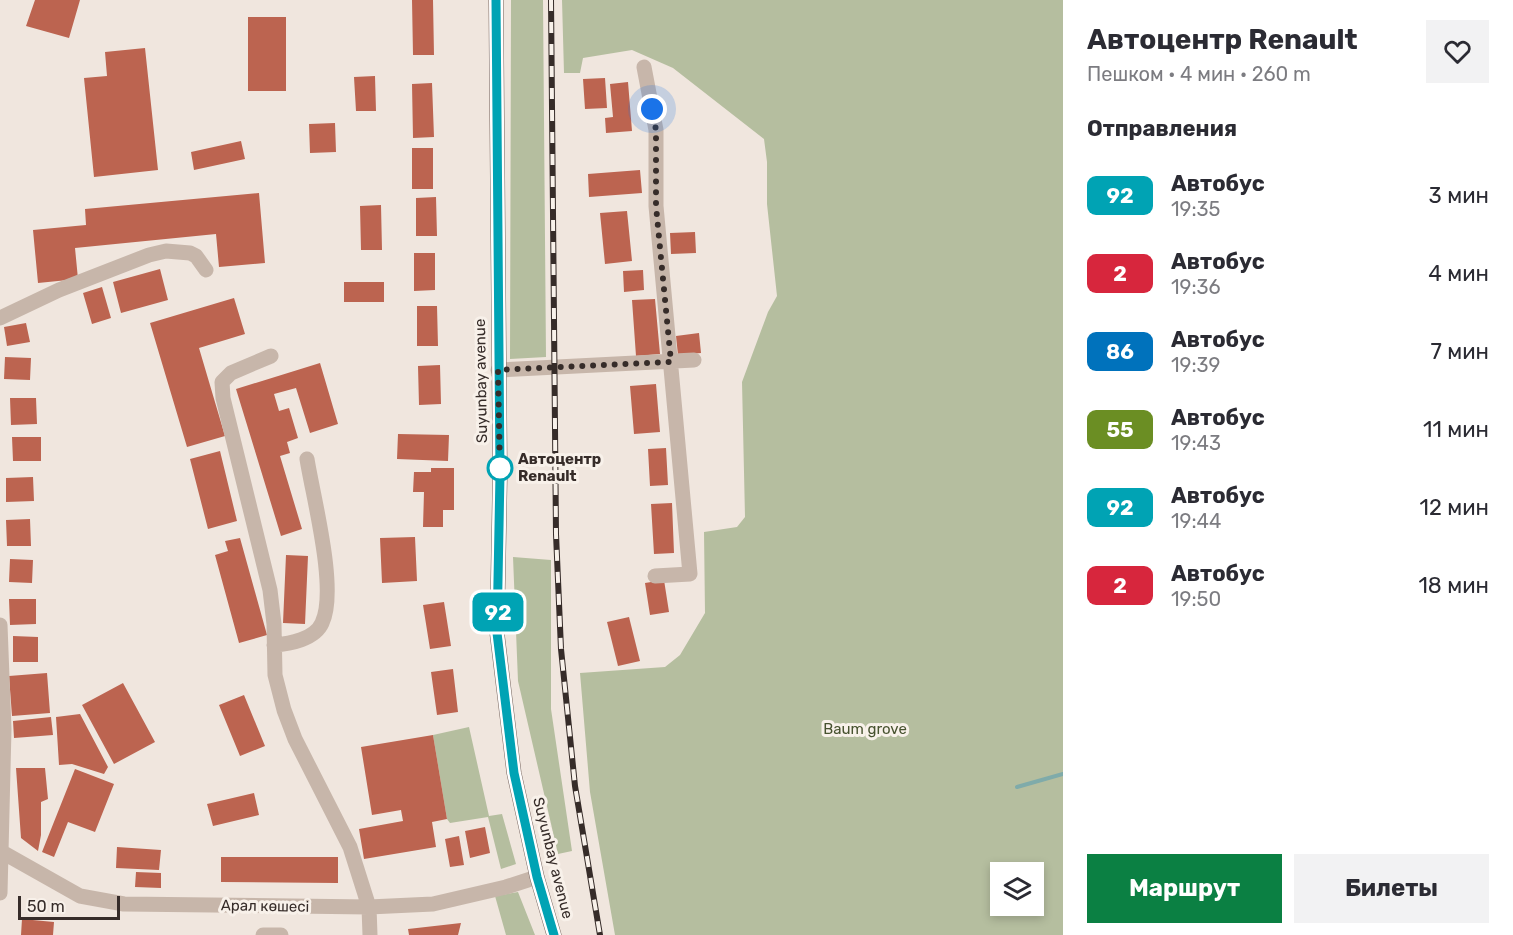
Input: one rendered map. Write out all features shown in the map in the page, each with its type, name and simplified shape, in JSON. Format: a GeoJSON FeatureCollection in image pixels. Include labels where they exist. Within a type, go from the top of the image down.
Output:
{"type":"FeatureCollection","features":[{"type":"Feature","properties":{"kind":"main road","name":"Suyunbay avenue"},"geometry":{"type":"LineString","coordinates":[[496,0],[500,474],[497,633],[514,773],[537,877],[554,935]]}},
{"type":"Feature","properties":{"kind":"street"},"geometry":{"type":"LineString","coordinates":[[644,67],[656,130],[656,206],[690,574],[655,576]]}},
{"type":"Feature","properties":{"kind":"street"},"geometry":{"type":"LineString","coordinates":[[0,318],[59,290],[149,255],[166,251],[190,253],[196,256],[206,270]]}},
{"type":"Feature","properties":{"kind":"street"},"geometry":{"type":"LineString","coordinates":[[271,356],[231,373],[222,382],[223,398],[270,590],[274,624],[275,675],[284,711],[295,740],[350,848],[369,907],[370,935]]}},
{"type":"Feature","properties":{"kind":"street"},"geometry":{"type":"LineString","coordinates":[[498,370],[694,360]]}},
{"type":"Feature","properties":{"kind":"street"},"geometry":{"type":"LineString","coordinates":[[274,645],[291,644],[308,636],[322,625],[327,607],[328,581],[306,459]]}},
{"type":"Feature","properties":{"kind":"street"},"geometry":{"type":"LineString","coordinates":[[0,625],[2,729],[0,892]]}},
{"type":"Feature","properties":{"kind":"street","name":"Арал көшесі"},"geometry":{"type":"LineString","coordinates":[[2,852],[80,896],[124,904],[369,907],[433,904],[506,887],[537,877]]}},
{"type":"Feature","properties":{"kind":"street"},"geometry":{"type":"LineString","coordinates":[[263,935],[280,935]]}},
{"type":"Feature","properties":{"kind":"green space"},"geometry":{"type":"Polygon","coordinates":[[[511,0],[543,0],[546,357],[510,359],[511,0]]]}},
{"type":"Feature","properties":{"kind":"green space","name":"Baum grove"},"geometry":{"type":"Polygon","coordinates":[[[562,0],[1063,0],[1063,935],[615,935],[590,792],[580,673],[665,667],[680,655],[705,613],[704,532],[737,527],[745,517],[742,382],[768,312],[777,296],[767,204],[767,162],[764,139],[673,68],[632,50],[583,58],[580,73],[564,73],[562,0]]]}},
{"type":"Feature","properties":{"kind":"green space"},"geometry":{"type":"Polygon","coordinates":[[[513,557],[551,560],[551,709],[572,851],[558,854],[518,681],[513,557]]]}},
{"type":"Feature","properties":{"kind":"green space"},"geometry":{"type":"Polygon","coordinates":[[[469,727],[489,816],[502,814],[516,864],[501,869],[488,817],[450,823],[447,819],[433,735],[469,727]]]}},
{"type":"Feature","properties":{"kind":"green space"},"geometry":{"type":"Polygon","coordinates":[[[518,892],[535,935],[506,935],[495,896],[518,892]]]}},
{"type":"Feature","properties":{"kind":"building"},"geometry":{"type":"Polygon","coordinates":[[[35,0],[80,0],[69,38],[26,26],[35,0]]]}},
{"type":"Feature","properties":{"kind":"building"},"geometry":{"type":"Polygon","coordinates":[[[412,0],[433,0],[434,55],[413,55],[412,0]]]}},
{"type":"Feature","properties":{"kind":"building"},"geometry":{"type":"Polygon","coordinates":[[[248,17],[286,17],[286,91],[248,91],[248,17]]]}},
{"type":"Feature","properties":{"kind":"building"},"geometry":{"type":"Polygon","coordinates":[[[145,48],[158,170],[94,177],[84,78],[107,76],[105,52],[145,48]]]}},
{"type":"Feature","properties":{"kind":"building"},"geometry":{"type":"Polygon","coordinates":[[[375,76],[376,111],[356,111],[354,77],[375,76]]]}},
{"type":"Feature","properties":{"kind":"building"},"geometry":{"type":"Polygon","coordinates":[[[605,78],[607,108],[585,109],[583,79],[605,78]]]}},
{"type":"Feature","properties":{"kind":"building"},"geometry":{"type":"Polygon","coordinates":[[[628,82],[632,131],[606,133],[605,118],[613,117],[610,84],[628,82]]]}},
{"type":"Feature","properties":{"kind":"building"},"geometry":{"type":"Polygon","coordinates":[[[432,83],[434,137],[413,138],[412,84],[432,83]]]}},
{"type":"Feature","properties":{"kind":"building"},"geometry":{"type":"Polygon","coordinates":[[[335,123],[336,152],[310,153],[309,124],[335,123]]]}},
{"type":"Feature","properties":{"kind":"building"},"geometry":{"type":"Polygon","coordinates":[[[241,141],[245,159],[194,170],[191,152],[241,141]]]}},
{"type":"Feature","properties":{"kind":"building"},"geometry":{"type":"Polygon","coordinates":[[[412,148],[433,148],[433,189],[412,189],[412,148]]]}},
{"type":"Feature","properties":{"kind":"building"},"geometry":{"type":"Polygon","coordinates":[[[640,170],[642,193],[589,197],[588,174],[640,170]]]}},
{"type":"Feature","properties":{"kind":"building"},"geometry":{"type":"Polygon","coordinates":[[[259,193],[265,263],[219,267],[216,234],[75,248],[78,279],[38,283],[33,230],[86,225],[85,209],[259,193]]]}},
{"type":"Feature","properties":{"kind":"building"},"geometry":{"type":"Polygon","coordinates":[[[436,197],[437,236],[416,236],[416,198],[436,197]]]}},
{"type":"Feature","properties":{"kind":"building"},"geometry":{"type":"Polygon","coordinates":[[[381,205],[382,250],[361,250],[360,206],[381,205]]]}},
{"type":"Feature","properties":{"kind":"building"},"geometry":{"type":"Polygon","coordinates":[[[627,211],[632,261],[605,264],[600,213],[627,211]]]}},
{"type":"Feature","properties":{"kind":"building"},"geometry":{"type":"Polygon","coordinates":[[[695,232],[696,253],[671,254],[670,233],[695,232]]]}},
{"type":"Feature","properties":{"kind":"building"},"geometry":{"type":"Polygon","coordinates":[[[414,253],[435,253],[435,290],[414,291],[414,253]]]}},
{"type":"Feature","properties":{"kind":"building"},"geometry":{"type":"Polygon","coordinates":[[[160,269],[168,300],[121,313],[113,282],[160,269]]]}},
{"type":"Feature","properties":{"kind":"building"},"geometry":{"type":"Polygon","coordinates":[[[643,270],[644,290],[624,292],[623,271],[643,270]]]}},
{"type":"Feature","properties":{"kind":"building"},"geometry":{"type":"Polygon","coordinates":[[[344,282],[384,282],[384,302],[344,302],[344,282]]]}},
{"type":"Feature","properties":{"kind":"building"},"geometry":{"type":"Polygon","coordinates":[[[102,287],[111,318],[92,324],[83,293],[102,287]]]}},
{"type":"Feature","properties":{"kind":"building"},"geometry":{"type":"Polygon","coordinates":[[[234,298],[245,334],[199,348],[225,436],[187,447],[150,323],[234,298]]]}},
{"type":"Feature","properties":{"kind":"building"},"geometry":{"type":"Polygon","coordinates":[[[655,299],[660,354],[636,356],[632,300],[655,299]]]}},
{"type":"Feature","properties":{"kind":"building"},"geometry":{"type":"Polygon","coordinates":[[[417,306],[437,306],[438,346],[417,346],[417,306]]]}},
{"type":"Feature","properties":{"kind":"building"},"geometry":{"type":"Polygon","coordinates":[[[26,323],[30,342],[7,346],[4,327],[26,323]]]}},
{"type":"Feature","properties":{"kind":"building"},"geometry":{"type":"Polygon","coordinates":[[[699,333],[701,353],[678,355],[676,336],[699,333]]]}},
{"type":"Feature","properties":{"kind":"building"},"geometry":{"type":"Polygon","coordinates":[[[5,357],[31,358],[30,380],[4,379],[5,357]]]}},
{"type":"Feature","properties":{"kind":"building"},"geometry":{"type":"Polygon","coordinates":[[[320,363],[338,424],[310,433],[296,388],[274,394],[279,411],[289,408],[298,438],[287,442],[290,453],[280,456],[302,529],[281,536],[236,389],[320,363]]]}},
{"type":"Feature","properties":{"kind":"building"},"geometry":{"type":"Polygon","coordinates":[[[440,365],[441,404],[419,405],[418,366],[440,365]]]}},
{"type":"Feature","properties":{"kind":"building"},"geometry":{"type":"Polygon","coordinates":[[[656,384],[660,432],[634,434],[630,386],[656,384]]]}},
{"type":"Feature","properties":{"kind":"building"},"geometry":{"type":"Polygon","coordinates":[[[10,398],[36,398],[37,424],[11,425],[10,398]]]}},
{"type":"Feature","properties":{"kind":"building"},"geometry":{"type":"Polygon","coordinates":[[[398,434],[449,435],[448,461],[397,459],[398,434]]]}},
{"type":"Feature","properties":{"kind":"building"},"geometry":{"type":"Polygon","coordinates":[[[12,437],[41,437],[41,461],[13,461],[12,437]]]}},
{"type":"Feature","properties":{"kind":"building"},"geometry":{"type":"Polygon","coordinates":[[[666,448],[668,485],[650,486],[648,449],[666,448]]]}},
{"type":"Feature","properties":{"kind":"building"},"geometry":{"type":"Polygon","coordinates":[[[220,451],[237,521],[208,529],[190,459],[220,451]]]}},
{"type":"Feature","properties":{"kind":"building"},"geometry":{"type":"Polygon","coordinates":[[[431,468],[454,468],[454,510],[443,510],[443,527],[423,527],[424,492],[413,492],[414,472],[431,472],[431,468]]]}},
{"type":"Feature","properties":{"kind":"building"},"geometry":{"type":"Polygon","coordinates":[[[33,477],[34,501],[6,502],[6,478],[33,477]]]}},
{"type":"Feature","properties":{"kind":"building"},"geometry":{"type":"Polygon","coordinates":[[[672,503],[674,553],[654,554],[651,504],[672,503]]]}},
{"type":"Feature","properties":{"kind":"building"},"geometry":{"type":"Polygon","coordinates":[[[30,519],[31,546],[7,546],[6,520],[30,519]]]}},
{"type":"Feature","properties":{"kind":"building"},"geometry":{"type":"Polygon","coordinates":[[[415,537],[417,581],[382,583],[380,538],[415,537]]]}},
{"type":"Feature","properties":{"kind":"building"},"geometry":{"type":"Polygon","coordinates":[[[240,538],[267,635],[239,643],[215,555],[228,551],[225,541],[240,538]]]}},
{"type":"Feature","properties":{"kind":"building"},"geometry":{"type":"Polygon","coordinates":[[[286,555],[308,556],[305,624],[283,623],[286,555]]]}},
{"type":"Feature","properties":{"kind":"building"},"geometry":{"type":"Polygon","coordinates":[[[10,559],[33,560],[32,583],[9,582],[10,559]]]}},
{"type":"Feature","properties":{"kind":"building"},"geometry":{"type":"Polygon","coordinates":[[[664,580],[669,612],[650,615],[645,583],[664,580]]]}},
{"type":"Feature","properties":{"kind":"building"},"geometry":{"type":"Polygon","coordinates":[[[9,599],[36,599],[36,624],[10,625],[9,599]]]}},
{"type":"Feature","properties":{"kind":"building"},"geometry":{"type":"Polygon","coordinates":[[[444,602],[451,646],[430,649],[423,605],[444,602]]]}},
{"type":"Feature","properties":{"kind":"building"},"geometry":{"type":"Polygon","coordinates":[[[629,617],[640,661],[618,666],[607,622],[629,617]]]}},
{"type":"Feature","properties":{"kind":"building"},"geometry":{"type":"Polygon","coordinates":[[[13,636],[38,637],[38,662],[13,662],[13,636]]]}},
{"type":"Feature","properties":{"kind":"building"},"geometry":{"type":"Polygon","coordinates":[[[453,669],[458,712],[437,715],[431,672],[453,669]]]}},
{"type":"Feature","properties":{"kind":"building"},"geometry":{"type":"Polygon","coordinates":[[[47,673],[50,713],[12,716],[9,676],[47,673]]]}},
{"type":"Feature","properties":{"kind":"building"},"geometry":{"type":"Polygon","coordinates":[[[123,683],[155,742],[114,764],[82,705],[123,683]]]}},
{"type":"Feature","properties":{"kind":"building"},"geometry":{"type":"Polygon","coordinates":[[[244,695],[265,746],[240,756],[219,705],[244,695]]]}},
{"type":"Feature","properties":{"kind":"building"},"geometry":{"type":"Polygon","coordinates":[[[80,714],[108,767],[104,774],[72,764],[59,765],[56,717],[80,714]]]}},
{"type":"Feature","properties":{"kind":"building"},"geometry":{"type":"Polygon","coordinates":[[[51,717],[53,735],[14,738],[13,721],[51,717]]]}},
{"type":"Feature","properties":{"kind":"building"},"geometry":{"type":"Polygon","coordinates":[[[433,735],[447,819],[432,822],[436,847],[364,859],[359,829],[403,821],[401,810],[372,815],[361,747],[433,735]]]}},
{"type":"Feature","properties":{"kind":"building"},"geometry":{"type":"Polygon","coordinates":[[[16,768],[45,768],[48,799],[41,802],[41,835],[38,851],[21,838],[16,768]]]}},
{"type":"Feature","properties":{"kind":"building"},"geometry":{"type":"Polygon","coordinates":[[[75,769],[114,784],[95,832],[68,822],[54,857],[42,852],[75,769]]]}},
{"type":"Feature","properties":{"kind":"building"},"geometry":{"type":"Polygon","coordinates":[[[254,793],[259,815],[213,826],[207,804],[254,793]]]}},
{"type":"Feature","properties":{"kind":"building"},"geometry":{"type":"Polygon","coordinates":[[[485,827],[490,853],[470,858],[465,831],[485,827]]]}},
{"type":"Feature","properties":{"kind":"building"},"geometry":{"type":"Polygon","coordinates":[[[459,836],[464,865],[450,867],[445,839],[459,836]]]}},
{"type":"Feature","properties":{"kind":"building"},"geometry":{"type":"Polygon","coordinates":[[[117,847],[161,850],[159,870],[116,868],[117,847]]]}},
{"type":"Feature","properties":{"kind":"building"},"geometry":{"type":"Polygon","coordinates":[[[221,857],[338,857],[338,883],[221,882],[221,857]]]}},
{"type":"Feature","properties":{"kind":"building"},"geometry":{"type":"Polygon","coordinates":[[[136,872],[161,873],[161,888],[135,887],[136,872]]]}},
{"type":"Feature","properties":{"kind":"building"},"geometry":{"type":"Polygon","coordinates":[[[22,919],[54,922],[53,935],[21,935],[22,919]]]}},
{"type":"Feature","properties":{"kind":"building"},"geometry":{"type":"Polygon","coordinates":[[[461,923],[458,935],[409,935],[408,929],[461,923]]]}},
{"type":"Feature","properties":{"kind":"waterway"},"geometry":{"type":"LineString","coordinates":[[1017,787],[1063,774]]}},
{"type":"Feature","properties":{"kind":"railway"},"geometry":{"type":"LineString","coordinates":[[551,0],[556,534],[561,649],[575,786],[600,935]]}},
{"type":"Feature","properties":{"kind":"bus line","name":"92"},"geometry":{"type":"LineString","coordinates":[[496,0],[500,474],[497,633],[514,773],[537,877],[554,935]]}},
{"type":"Feature","properties":{"kind":"place","name":"Автоцентр Renault"},"geometry":{"type":"Point","coordinates":[500,468]}},
{"type":"Feature","properties":{"kind":"route"},"geometry":{"type":"LineString","coordinates":[[500,468],[500,474],[498,370],[671,362],[656,206],[656,130],[652,109]]}}]}
